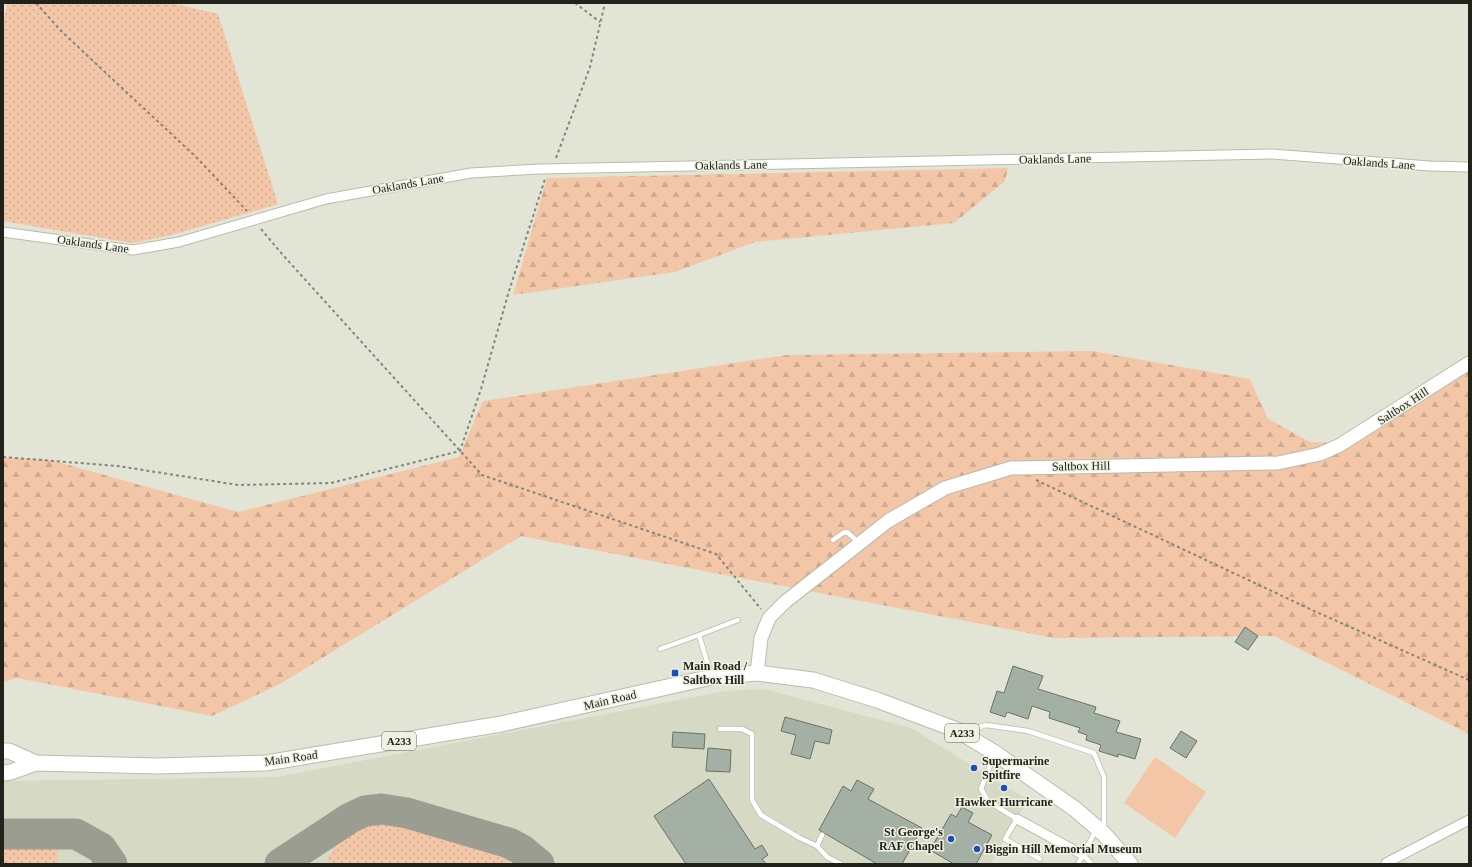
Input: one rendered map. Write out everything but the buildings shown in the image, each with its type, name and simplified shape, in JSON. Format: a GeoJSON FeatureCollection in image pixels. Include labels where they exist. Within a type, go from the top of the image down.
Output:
{"type":"FeatureCollection","features":[{"type":"Feature","properties":{"kind":"main road","name":"Main Road"},"geometry":{"type":"LineString","coordinates":[[3,773],[11,772],[36,763],[157,766],[266,763],[501,724],[712,677],[758,673],[813,680],[877,700],[962,733],[995,753],[1075,808],[1101,831],[1130,864]]}},
{"type":"Feature","properties":{"kind":"main road","name":"Main Road"},"geometry":{"type":"LineString","coordinates":[[3,751],[9,751],[36,763]]}},
{"type":"Feature","properties":{"kind":"street","name":"Oaklands Lane"},"geometry":{"type":"LineString","coordinates":[[3,232],[133,250],[179,242],[326,199],[471,173],[548,169],[1272,154],[1430,166],[1469,167]]}},
{"type":"Feature","properties":{"kind":"street","name":"Saltbox Hill"},"geometry":{"type":"LineString","coordinates":[[758,673],[761,638],[769,618],[785,602],[888,522],[945,488],[1011,468],[1278,463],[1320,454],[1359,434],[1469,364]]}},
{"type":"Feature","properties":{"kind":"street"},"geometry":{"type":"LineString","coordinates":[[1017,819],[1083,855]]}},
{"type":"Feature","properties":{"kind":"street"},"geometry":{"type":"LineString","coordinates":[[1386,864],[1386,862],[1469,820]]}},
{"type":"Feature","properties":{"kind":"lane"},"geometry":{"type":"LineString","coordinates":[[833,540],[847,532],[860,544]]}},
{"type":"Feature","properties":{"kind":"lane"},"geometry":{"type":"LineString","coordinates":[[660,649],[738,620]]}},
{"type":"Feature","properties":{"kind":"lane"},"geometry":{"type":"LineString","coordinates":[[699,635],[712,677]]}},
{"type":"Feature","properties":{"kind":"lane"},"geometry":{"type":"LineString","coordinates":[[962,733],[986,725],[1028,731],[1094,753],[1104,777],[1101,831],[1078,864]]}},
{"type":"Feature","properties":{"kind":"lane"},"geometry":{"type":"LineString","coordinates":[[720,729],[742,729],[752,734],[752,800],[761,815],[800,838],[817,846],[827,857],[841,864]]}},
{"type":"Feature","properties":{"kind":"lane"},"geometry":{"type":"LineString","coordinates":[[995,753],[981,789],[988,801],[1017,819],[1005,839],[1040,859]]}},
{"type":"Feature","properties":{"kind":"lane"},"geometry":{"type":"LineString","coordinates":[[817,846],[822,835]]}},
{"type":"Feature","properties":{"kind":"lane"},"geometry":{"type":"LineString","coordinates":[[1083,855],[1092,864]]}},
{"type":"Feature","properties":{"kind":"path"},"geometry":{"type":"LineString","coordinates":[[36,3],[61,31],[197,158],[242,204],[282,254],[482,475],[716,554],[769,618]]}},
{"type":"Feature","properties":{"kind":"path"},"geometry":{"type":"LineString","coordinates":[[575,3],[600,22]]}},
{"type":"Feature","properties":{"kind":"path"},"geometry":{"type":"LineString","coordinates":[[460,451],[481,389],[509,291],[548,169],[554,164],[590,67],[605,3]]}},
{"type":"Feature","properties":{"kind":"path"},"geometry":{"type":"LineString","coordinates":[[3,457],[118,466],[238,485],[331,483],[460,451]]}},
{"type":"Feature","properties":{"kind":"path"},"geometry":{"type":"LineString","coordinates":[[1033,478],[1312,610],[1469,680]]}},
{"type":"Feature","properties":{"kind":"shaded area"},"geometry":{"type":"Polygon","coordinates":[[[764,689],[911,728],[1028,800],[990,864],[3,864],[3,781],[277,777],[725,691],[764,689]]]}},
{"type":"Feature","properties":{"kind":"green space"},"geometry":{"type":"Polygon","coordinates":[[[7,3],[172,3],[218,14],[278,204],[168,236],[132,243],[3,221],[3,25],[7,3]]]}},
{"type":"Feature","properties":{"kind":"green space"},"geometry":{"type":"Polygon","coordinates":[[[1008,168],[1005,181],[954,223],[755,242],[675,272],[513,295],[547,178],[1008,168]]]}},
{"type":"Feature","properties":{"kind":"green space"},"geometry":{"type":"Polygon","coordinates":[[[1092,351],[1250,379],[1268,419],[1310,442],[1347,443],[1469,364],[1469,734],[1274,636],[1054,638],[521,536],[280,684],[212,716],[17,678],[3,682],[3,457],[50,460],[238,512],[459,457],[483,401],[787,355],[1092,351]]]}},
{"type":"Feature","properties":{"kind":"green space"},"geometry":{"type":"Polygon","coordinates":[[[1155,757],[1206,792],[1175,838],[1124,803],[1155,757]]]}},
{"type":"Feature","properties":{"kind":"green space"},"geometry":{"type":"Polygon","coordinates":[[[386,822],[414,828],[504,857],[509,864],[327,864],[332,850],[350,833],[364,825],[386,822]]]}},
{"type":"Feature","properties":{"kind":"green space"},"geometry":{"type":"Polygon","coordinates":[[[3,847],[58,847],[57,864],[3,864],[3,847]]]}},
{"type":"Feature","properties":{"kind":"taxiway"},"geometry":{"type":"LineString","coordinates":[[280,864],[350,818],[365,811],[382,809],[407,813],[509,843],[522,850],[539,864]]}},
{"type":"Feature","properties":{"kind":"taxiway"},"geometry":{"type":"LineString","coordinates":[[3,834],[76,834],[101,848],[112,864]]}},
{"type":"Feature","properties":{"kind":"place","name":"Main Road / Saltbox Hill"},"geometry":{"type":"Point","coordinates":[675,673]}},
{"type":"Feature","properties":{"kind":"place","name":"Supermarine Spitfire"},"geometry":{"type":"Point","coordinates":[974,768]}},
{"type":"Feature","properties":{"kind":"place","name":"Hawker Hurricane"},"geometry":{"type":"Point","coordinates":[1004,788]}},
{"type":"Feature","properties":{"kind":"place","name":"St George's RAF Chapel"},"geometry":{"type":"Point","coordinates":[951,839]}},
{"type":"Feature","properties":{"kind":"place","name":"Biggin Hill Memorial Museum"},"geometry":{"type":"Point","coordinates":[977,849]}}]}
